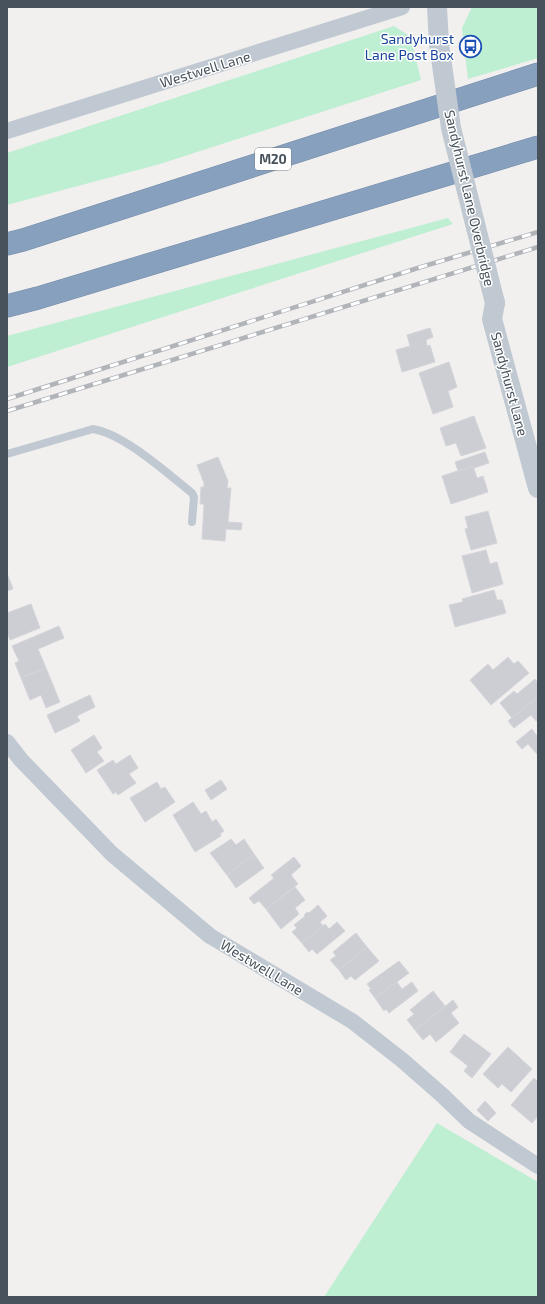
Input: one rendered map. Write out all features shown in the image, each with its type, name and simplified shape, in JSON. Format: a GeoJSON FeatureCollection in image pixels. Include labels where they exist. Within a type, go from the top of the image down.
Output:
{"type":"FeatureCollection","features":[{"type":"Feature","properties":{"kind":"highway","name":"M20"},"geometry":{"type":"LineString","coordinates":[[7,244],[538,74]]}},
{"type":"Feature","properties":{"kind":"highway"},"geometry":{"type":"LineString","coordinates":[[7,306],[38,298],[538,147]]}},
{"type":"Feature","properties":{"kind":"street","name":"Westwell Lane"},"geometry":{"type":"LineString","coordinates":[[7,131],[402,7]]}},
{"type":"Feature","properties":{"kind":"street","name":"Sandyhurst Lane Overbridge"},"geometry":{"type":"LineString","coordinates":[[437,7],[439,44],[451,128],[495,304]]}},
{"type":"Feature","properties":{"kind":"street","name":"Sandyhurst Lane"},"geometry":{"type":"LineString","coordinates":[[495,304],[492,319],[538,488]]}},
{"type":"Feature","properties":{"kind":"street","name":"Westwell Lane"},"geometry":{"type":"LineString","coordinates":[[7,742],[21,760],[112,854],[210,936],[352,1021],[402,1060],[469,1121],[538,1166]]}},
{"type":"Feature","properties":{"kind":"lane"},"geometry":{"type":"LineString","coordinates":[[7,454],[93,428],[104,430],[128,443],[192,493],[194,497],[192,522]]}},
{"type":"Feature","properties":{"kind":"green space"},"geometry":{"type":"Polygon","coordinates":[[[472,7],[538,7],[538,58],[468,79],[462,28],[472,7]]]}},
{"type":"Feature","properties":{"kind":"green space"},"geometry":{"type":"Polygon","coordinates":[[[394,26],[411,37],[421,80],[160,164],[7,205],[7,153],[394,26]]]}},
{"type":"Feature","properties":{"kind":"green space"},"geometry":{"type":"Polygon","coordinates":[[[448,218],[453,224],[7,367],[7,336],[448,218]]]}},
{"type":"Feature","properties":{"kind":"green space"},"geometry":{"type":"Polygon","coordinates":[[[437,1123],[538,1182],[538,1297],[324,1297],[437,1123]]]}},
{"type":"Feature","properties":{"kind":"building"},"geometry":{"type":"Polygon","coordinates":[[[430,328],[433,337],[426,340],[427,346],[430,345],[435,362],[402,372],[396,350],[410,346],[407,335],[430,328]]]}},
{"type":"Feature","properties":{"kind":"building"},"geometry":{"type":"Polygon","coordinates":[[[449,362],[457,387],[448,391],[453,407],[433,414],[419,373],[449,362]]]}},
{"type":"Feature","properties":{"kind":"building"},"geometry":{"type":"Polygon","coordinates":[[[474,416],[486,448],[461,456],[456,443],[446,446],[440,428],[474,416]]]}},
{"type":"Feature","properties":{"kind":"building"},"geometry":{"type":"Polygon","coordinates":[[[485,452],[489,463],[458,471],[455,462],[485,452]]]}},
{"type":"Feature","properties":{"kind":"building"},"geometry":{"type":"Polygon","coordinates":[[[218,457],[228,481],[227,488],[231,488],[228,522],[242,523],[241,530],[226,529],[225,541],[202,539],[204,504],[200,504],[201,487],[204,487],[204,483],[197,465],[218,457]]]}},
{"type":"Feature","properties":{"kind":"building"},"geometry":{"type":"Polygon","coordinates":[[[473,466],[477,478],[483,476],[488,492],[451,504],[442,476],[473,466]]]}},
{"type":"Feature","properties":{"kind":"building"},"geometry":{"type":"Polygon","coordinates":[[[488,511],[497,543],[471,550],[465,529],[468,528],[465,517],[488,511]]]}},
{"type":"Feature","properties":{"kind":"building"},"geometry":{"type":"Polygon","coordinates":[[[486,550],[490,564],[497,562],[503,584],[472,593],[462,556],[486,550]]]}},
{"type":"Feature","properties":{"kind":"building"},"geometry":{"type":"Polygon","coordinates":[[[7,573],[13,589],[7,591],[7,573]]]}},
{"type":"Feature","properties":{"kind":"building"},"geometry":{"type":"Polygon","coordinates":[[[494,590],[497,600],[502,600],[506,613],[455,627],[449,605],[463,602],[462,599],[494,590]]]}},
{"type":"Feature","properties":{"kind":"building"},"geometry":{"type":"Polygon","coordinates":[[[31,604],[40,628],[10,640],[7,632],[7,613],[31,604]]]}},
{"type":"Feature","properties":{"kind":"building"},"geometry":{"type":"Polygon","coordinates":[[[59,626],[64,638],[38,649],[46,668],[21,678],[15,663],[19,661],[12,646],[59,626]]]}},
{"type":"Feature","properties":{"kind":"building"},"geometry":{"type":"Polygon","coordinates":[[[508,657],[514,664],[518,661],[529,673],[491,705],[470,680],[488,664],[493,670],[508,657]]]}},
{"type":"Feature","properties":{"kind":"building"},"geometry":{"type":"Polygon","coordinates":[[[46,668],[60,702],[46,708],[41,695],[30,700],[21,678],[46,668]]]}},
{"type":"Feature","properties":{"kind":"building"},"geometry":{"type":"Polygon","coordinates":[[[535,679],[538,683],[538,697],[512,718],[500,703],[514,691],[517,694],[535,679]]]}},
{"type":"Feature","properties":{"kind":"building"},"geometry":{"type":"Polygon","coordinates":[[[90,695],[95,707],[77,716],[80,721],[55,733],[47,715],[90,695]]]}},
{"type":"Feature","properties":{"kind":"building"},"geometry":{"type":"Polygon","coordinates":[[[538,697],[538,720],[536,721],[531,715],[514,728],[508,721],[538,697]]]}},
{"type":"Feature","properties":{"kind":"building"},"geometry":{"type":"Polygon","coordinates":[[[532,729],[537,736],[538,735],[537,754],[528,744],[522,749],[516,742],[532,729]]]}},
{"type":"Feature","properties":{"kind":"building"},"geometry":{"type":"Polygon","coordinates":[[[94,735],[102,748],[97,752],[104,761],[86,773],[71,750],[94,735]]]}},
{"type":"Feature","properties":{"kind":"building"},"geometry":{"type":"Polygon","coordinates":[[[130,755],[138,768],[129,774],[136,783],[118,795],[116,792],[113,794],[97,770],[113,760],[116,764],[130,755]]]}},
{"type":"Feature","properties":{"kind":"building"},"geometry":{"type":"Polygon","coordinates":[[[221,780],[227,789],[211,800],[205,790],[221,780]]]}},
{"type":"Feature","properties":{"kind":"building"},"geometry":{"type":"Polygon","coordinates":[[[157,782],[161,789],[165,787],[175,802],[145,822],[130,798],[157,782]]]}},
{"type":"Feature","properties":{"kind":"building"},"geometry":{"type":"Polygon","coordinates":[[[193,802],[201,814],[206,811],[212,822],[216,819],[224,831],[220,834],[221,836],[195,852],[173,815],[193,802]]]}},
{"type":"Feature","properties":{"kind":"building"},"geometry":{"type":"Polygon","coordinates":[[[231,839],[236,845],[244,839],[254,854],[227,875],[210,853],[231,839]]]}},
{"type":"Feature","properties":{"kind":"building"},"geometry":{"type":"Polygon","coordinates":[[[254,854],[264,868],[236,888],[227,875],[254,854]]]}},
{"type":"Feature","properties":{"kind":"building"},"geometry":{"type":"Polygon","coordinates":[[[294,857],[301,866],[291,875],[298,884],[266,909],[259,901],[254,904],[249,898],[274,878],[271,875],[294,857]]]}},
{"type":"Feature","properties":{"kind":"building"},"geometry":{"type":"Polygon","coordinates":[[[295,887],[305,900],[295,908],[299,914],[281,929],[266,909],[295,887]]]}},
{"type":"Feature","properties":{"kind":"building"},"geometry":{"type":"Polygon","coordinates":[[[318,905],[327,916],[320,922],[323,926],[302,943],[292,932],[297,928],[294,925],[305,916],[304,915],[307,912],[309,913],[318,905]]]}},
{"type":"Feature","properties":{"kind":"building"},"geometry":{"type":"Polygon","coordinates":[[[337,922],[345,931],[317,954],[312,949],[309,952],[302,943],[325,924],[329,929],[337,922]]]}},
{"type":"Feature","properties":{"kind":"building"},"geometry":{"type":"Polygon","coordinates":[[[356,933],[367,947],[339,970],[330,960],[336,956],[333,952],[356,933]]]}},
{"type":"Feature","properties":{"kind":"building"},"geometry":{"type":"Polygon","coordinates":[[[367,947],[379,961],[355,980],[351,976],[346,980],[339,970],[367,947]]]}},
{"type":"Feature","properties":{"kind":"building"},"geometry":{"type":"Polygon","coordinates":[[[399,961],[409,973],[375,998],[369,990],[371,989],[367,984],[399,961]]]}},
{"type":"Feature","properties":{"kind":"building"},"geometry":{"type":"Polygon","coordinates":[[[397,982],[402,989],[412,982],[418,991],[389,1013],[386,1009],[384,1011],[375,998],[397,982]]]}},
{"type":"Feature","properties":{"kind":"building"},"geometry":{"type":"Polygon","coordinates":[[[433,991],[445,1006],[415,1030],[407,1020],[414,1014],[410,1010],[433,991]]]}},
{"type":"Feature","properties":{"kind":"building"},"geometry":{"type":"Polygon","coordinates":[[[453,1000],[458,1007],[451,1013],[459,1023],[436,1042],[430,1034],[423,1040],[415,1030],[453,1000]]]}},
{"type":"Feature","properties":{"kind":"building"},"geometry":{"type":"Polygon","coordinates":[[[464,1034],[491,1054],[472,1078],[464,1071],[468,1066],[450,1052],[464,1034]]]}},
{"type":"Feature","properties":{"kind":"building"},"geometry":{"type":"Polygon","coordinates":[[[508,1047],[532,1069],[511,1092],[502,1084],[498,1088],[483,1074],[508,1047]]]}},
{"type":"Feature","properties":{"kind":"building"},"geometry":{"type":"Polygon","coordinates":[[[534,1078],[538,1082],[538,1116],[532,1123],[511,1105],[534,1078]]]}},
{"type":"Feature","properties":{"kind":"building"},"geometry":{"type":"Polygon","coordinates":[[[485,1101],[496,1113],[488,1121],[477,1110],[485,1101]]]}},
{"type":"Feature","properties":{"kind":"railway"},"geometry":{"type":"LineString","coordinates":[[7,399],[421,267],[538,232]]}},
{"type":"Feature","properties":{"kind":"railway"},"geometry":{"type":"LineString","coordinates":[[7,411],[538,247]]}},
{"type":"Feature","properties":{"kind":"place","name":"Sandyhurst Lane Post Box"},"geometry":{"type":"Point","coordinates":[470,46]}}]}
